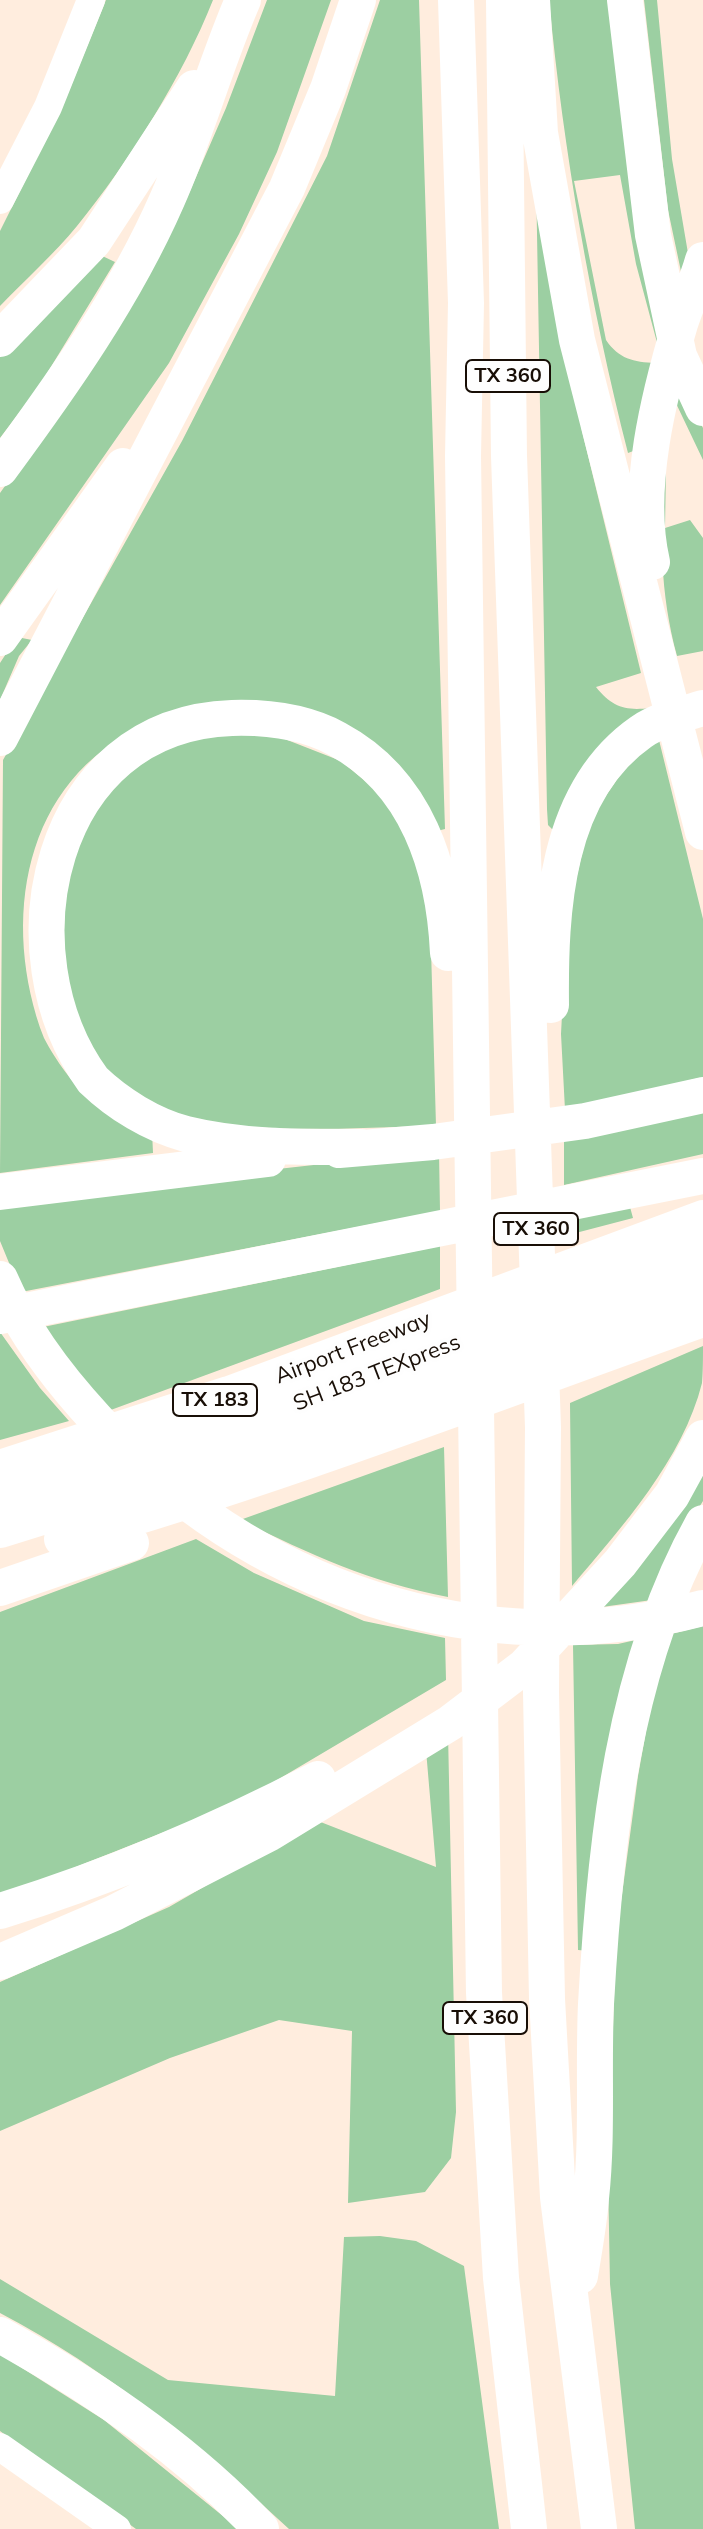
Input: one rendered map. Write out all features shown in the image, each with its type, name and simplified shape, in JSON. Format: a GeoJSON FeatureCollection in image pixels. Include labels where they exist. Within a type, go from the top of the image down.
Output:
{"type":"FeatureCollection","features":[{"type":"Feature","properties":{"kind":"highway"},"geometry":{"type":"LineString","coordinates":[[0,469],[60,387],[129,274],[167,200],[243,0]]}},
{"type":"Feature","properties":{"kind":"highway"},"geometry":{"type":"LineString","coordinates":[[0,738],[287,188],[328,89],[358,0]]}},
{"type":"Feature","properties":{"kind":"highway","name":"TX 360"},"geometry":{"type":"LineString","coordinates":[[456,0],[466,303],[461,1032],[473,1187],[484,1993],[501,2278],[529,2529]]}},
{"type":"Feature","properties":{"kind":"highway","name":"TX 360"},"geometry":{"type":"LineString","coordinates":[[504,0],[509,456],[540,1030],[543,1427],[541,1692],[547,1999],[558,2197],[599,2529]]}},
{"type":"Feature","properties":{"kind":"highway"},"geometry":{"type":"LineString","coordinates":[[532,0],[540,133],[560,260],[590,398],[703,832]]}},
{"type":"Feature","properties":{"kind":"highway"},"geometry":{"type":"LineString","coordinates":[[625,0],[653,235],[679,356],[703,408]]}},
{"type":"Feature","properties":{"kind":"highway"},"geometry":{"type":"LineString","coordinates":[[0,339],[94,241],[225,42]]}},
{"type":"Feature","properties":{"kind":"highway"},"geometry":{"type":"LineString","coordinates":[[647,621],[656,577],[647,543],[647,509],[663,382],[702,263]]}},
{"type":"Feature","properties":{"kind":"highway"},"geometry":{"type":"LineString","coordinates":[[0,638],[192,371]]}},
{"type":"Feature","properties":{"kind":"highway"},"geometry":{"type":"LineString","coordinates":[[540,1030],[563,851],[579,808],[607,765],[642,731],[703,708]]}},
{"type":"Feature","properties":{"kind":"highway"},"geometry":{"type":"LineString","coordinates":[[361,1147],[237,1143],[185,1133],[146,1118],[108,1094],[58,1041],[34,992],[27,923],[42,855],[77,792],[117,754],[167,728],[191,722],[251,717],[291,723],[326,733],[353,747],[395,785],[425,833],[443,898],[461,1032]]}},
{"type":"Feature","properties":{"kind":"highway"},"geometry":{"type":"LineString","coordinates":[[0,1192],[361,1147],[433,1142],[585,1121],[703,1095]]}},
{"type":"Feature","properties":{"kind":"highway"},"geometry":{"type":"LineString","coordinates":[[0,1316],[703,1176]]}},
{"type":"Feature","properties":{"kind":"highway","name":"Airport Freeway"},"geometry":{"type":"LineString","coordinates":[[0,1468],[229,1394],[703,1218]]}},
{"type":"Feature","properties":{"kind":"highway","name":"SH 183 TEXpress"},"geometry":{"type":"LineString","coordinates":[[0,1500],[157,1453],[274,1413],[703,1247]]}},
{"type":"Feature","properties":{"kind":"highway"},"geometry":{"type":"LineString","coordinates":[[0,1279],[36,1344],[78,1400],[127,1453],[232,1536],[291,1567],[365,1597],[419,1612],[483,1623],[551,1627],[622,1623],[703,1608]]}},
{"type":"Feature","properties":{"kind":"highway","name":"SH 183 TEXpress"},"geometry":{"type":"LineString","coordinates":[[0,1530],[211,1466],[703,1284]]}},
{"type":"Feature","properties":{"kind":"highway"},"geometry":{"type":"LineString","coordinates":[[0,1555],[128,1520],[394,1432],[703,1319]]}},
{"type":"Feature","properties":{"kind":"highway"},"geometry":{"type":"LineString","coordinates":[[0,1588],[271,1495],[394,1432]]}},
{"type":"Feature","properties":{"kind":"highway"},"geometry":{"type":"LineString","coordinates":[[0,1911],[65,1891],[331,1785],[450,1723],[525,1666],[652,1524],[703,1438]]}},
{"type":"Feature","properties":{"kind":"highway"},"geometry":{"type":"LineString","coordinates":[[573,2326],[592,2196],[596,2016],[604,1911],[628,1737],[645,1658],[669,1590],[703,1523]]}},
{"type":"Feature","properties":{"kind":"highway"},"geometry":{"type":"LineString","coordinates":[[0,1962],[114,1913],[270,1833],[331,1785]]}},
{"type":"Feature","properties":{"kind":"highway"},"geometry":{"type":"LineString","coordinates":[[0,2335],[55,2366],[146,2429],[202,2473],[261,2529]]}},
{"type":"Feature","properties":{"kind":"main road"},"geometry":{"type":"LineString","coordinates":[[0,200],[48,107],[91,0]]}},
{"type":"Feature","properties":{"kind":"main road"},"geometry":{"type":"LineString","coordinates":[[0,2447],[117,2529]]}},
{"type":"Feature","properties":{"kind":"green space"},"geometry":{"type":"Polygon","coordinates":[[[106,0],[213,0],[170,88],[116,174],[68,236],[0,306],[0,231],[64,103],[106,0]]]}},
{"type":"Feature","properties":{"kind":"green space"},"geometry":{"type":"Polygon","coordinates":[[[267,0],[331,0],[277,152],[239,234],[169,363],[0,605],[0,493],[118,328],[183,207],[226,108],[267,0]]]}},
{"type":"Feature","properties":{"kind":"green space"},"geometry":{"type":"Polygon","coordinates":[[[380,0],[419,0],[445,829],[437,831],[334,729],[145,726],[104,750],[71,781],[47,818],[32,859],[24,903],[24,948],[31,994],[44,1038],[54,1055],[72,1080],[93,1100],[152,1131],[153,1153],[0,1173],[3,760],[182,441],[327,156],[380,0]]]}},
{"type":"Feature","properties":{"kind":"green space"},"geometry":{"type":"Polygon","coordinates":[[[549,0],[611,0],[659,350],[636,264],[620,175],[574,181],[606,340],[627,358],[656,363],[636,450],[628,453],[580,228],[562,115],[549,0]]]}},
{"type":"Feature","properties":{"kind":"green space"},"geometry":{"type":"Polygon","coordinates":[[[644,0],[657,0],[672,159],[690,265],[683,281],[668,210],[644,0]]]}},
{"type":"Feature","properties":{"kind":"green space"},"geometry":{"type":"Polygon","coordinates":[[[536,176],[582,431],[641,673],[596,687],[620,706],[650,708],[554,831],[548,825],[547,809],[536,176]]]}},
{"type":"Feature","properties":{"kind":"green space"},"geometry":{"type":"Polygon","coordinates":[[[96,253],[115,262],[38,388],[0,438],[0,356],[96,253]]]}},
{"type":"Feature","properties":{"kind":"green space"},"geometry":{"type":"Polygon","coordinates":[[[677,379],[703,428],[703,460],[673,397],[677,379]]]}},
{"type":"Feature","properties":{"kind":"green space"},"geometry":{"type":"Polygon","coordinates":[[[666,468],[665,528],[690,520],[703,538],[703,651],[677,656],[662,563],[666,468]]]}},
{"type":"Feature","properties":{"kind":"green space"},"geometry":{"type":"Polygon","coordinates":[[[17,637],[32,640],[19,656],[0,700],[0,663],[17,637]]]}},
{"type":"Feature","properties":{"kind":"green space"},"geometry":{"type":"Polygon","coordinates":[[[216,733],[277,736],[341,761],[387,799],[412,846],[430,913],[436,1126],[289,1129],[212,1123],[178,1116],[150,1105],[124,1088],[91,1057],[61,1022],[67,837],[95,795],[153,753],[216,733]]]}},
{"type":"Feature","properties":{"kind":"green space"},"geometry":{"type":"Polygon","coordinates":[[[659,740],[703,919],[703,1077],[565,1110],[561,1034],[567,919],[590,819],[629,762],[659,740]]]}},
{"type":"Feature","properties":{"kind":"green space"},"geometry":{"type":"Polygon","coordinates":[[[703,1107],[703,1154],[564,1185],[564,1137],[703,1107]]]}},
{"type":"Feature","properties":{"kind":"green space"},"geometry":{"type":"Polygon","coordinates":[[[439,1151],[440,1211],[21,1292],[0,1241],[0,1200],[439,1151]]]}},
{"type":"Feature","properties":{"kind":"green space"},"geometry":{"type":"Polygon","coordinates":[[[630,1207],[633,1218],[568,1235],[567,1220],[630,1207]]]}},
{"type":"Feature","properties":{"kind":"green space"},"geometry":{"type":"Polygon","coordinates":[[[440,1246],[440,1289],[108,1411],[43,1327],[440,1246]]]}},
{"type":"Feature","properties":{"kind":"green space"},"geometry":{"type":"Polygon","coordinates":[[[0,1332],[40,1388],[69,1421],[0,1440],[0,1332]]]}},
{"type":"Feature","properties":{"kind":"green space"},"geometry":{"type":"Polygon","coordinates":[[[703,1346],[702,1383],[681,1438],[649,1491],[572,1586],[570,1403],[703,1346]]]}},
{"type":"Feature","properties":{"kind":"green space"},"geometry":{"type":"Polygon","coordinates":[[[444,1447],[448,1597],[392,1584],[341,1566],[240,1520],[444,1447]]]}},
{"type":"Feature","properties":{"kind":"green space"},"geometry":{"type":"Polygon","coordinates":[[[703,1471],[703,1501],[677,1543],[659,1599],[602,1607],[703,1471]]]}},
{"type":"Feature","properties":{"kind":"green space"},"geometry":{"type":"Polygon","coordinates":[[[196,1539],[254,1573],[364,1621],[445,1638],[446,1680],[240,1802],[0,1897],[0,1612],[196,1539]]]}},
{"type":"Feature","properties":{"kind":"green space"},"geometry":{"type":"Polygon","coordinates":[[[703,1626],[703,2529],[635,2529],[610,2284],[608,2174],[616,1939],[638,1776],[663,1636],[703,1626]]]}},
{"type":"Feature","properties":{"kind":"green space"},"geometry":{"type":"Polygon","coordinates":[[[640,1639],[589,1951],[578,1950],[573,1645],[618,1644],[640,1639]]]}},
{"type":"Feature","properties":{"kind":"green space"},"geometry":{"type":"Polygon","coordinates":[[[448,1733],[456,2112],[451,2158],[425,2192],[348,2203],[352,2031],[279,2020],[170,2058],[0,2131],[0,1982],[169,1907],[318,1821],[436,1867],[426,1750],[448,1733]]]}},
{"type":"Feature","properties":{"kind":"green space"},"geometry":{"type":"Polygon","coordinates":[[[380,2236],[416,2241],[464,2266],[499,2529],[289,2529],[152,2411],[78,2359],[0,2313],[0,2279],[168,2380],[335,2396],[344,2237],[380,2236]]]}},
{"type":"Feature","properties":{"kind":"green space"},"geometry":{"type":"Polygon","coordinates":[[[0,2354],[104,2420],[239,2529],[136,2529],[0,2431],[0,2354]]]}}]}
